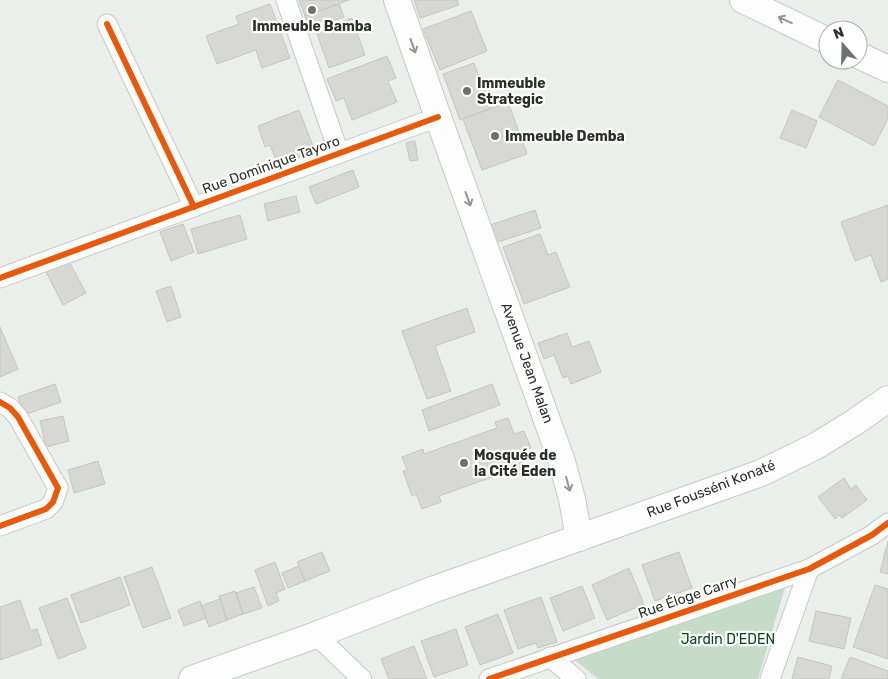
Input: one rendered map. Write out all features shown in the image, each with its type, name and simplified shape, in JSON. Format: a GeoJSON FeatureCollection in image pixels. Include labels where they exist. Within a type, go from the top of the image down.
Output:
{"type":"FeatureCollection","features":[{"type":"Feature","properties":{"kind":"main road","name":"Avenue Jean Malan"},"geometry":{"type":"LineString","coordinates":[[397,0],[562,462],[572,499],[579,538]]}},
{"type":"Feature","properties":{"kind":"main road"},"geometry":{"type":"LineString","coordinates":[[742,0],[818,35]]}},
{"type":"Feature","properties":{"kind":"main road"},"geometry":{"type":"LineString","coordinates":[[868,60],[888,69]]}},
{"type":"Feature","properties":{"kind":"main road","name":"Rue Fousséni Konaté"},"geometry":{"type":"LineString","coordinates":[[579,538],[761,472],[816,446],[855,422],[888,398]]}},
{"type":"Feature","properties":{"kind":"main road"},"geometry":{"type":"LineString","coordinates":[[192,679],[579,538]]}},
{"type":"Feature","properties":{"kind":"street"},"geometry":{"type":"LineString","coordinates":[[286,0],[339,153]]}},
{"type":"Feature","properties":{"kind":"street"},"geometry":{"type":"LineString","coordinates":[[107,24],[194,207]]}},
{"type":"Feature","properties":{"kind":"street","name":"Rue Dominique Tayoro"},"geometry":{"type":"LineString","coordinates":[[0,278],[438,117]]}},
{"type":"Feature","properties":{"kind":"street"},"geometry":{"type":"LineString","coordinates":[[0,402],[10,408],[18,417],[58,488],[53,502],[46,509],[0,526]]}},
{"type":"Feature","properties":{"kind":"street","name":"Rue Éloge Carry"},"geometry":{"type":"LineString","coordinates":[[489,679],[810,569],[872,535],[888,523]]}},
{"type":"Feature","properties":{"kind":"street"},"geometry":{"type":"LineString","coordinates":[[770,679],[810,569]]}},
{"type":"Feature","properties":{"kind":"street"},"geometry":{"type":"LineString","coordinates":[[316,635],[362,679]]}},
{"type":"Feature","properties":{"kind":"street"},"geometry":{"type":"LineString","coordinates":[[550,657],[576,679]]}},
{"type":"Feature","properties":{"kind":"green space","name":"Jardin D'EDEN"},"geometry":{"type":"Polygon","coordinates":[[[789,574],[758,679],[598,679],[570,656],[789,574]]]}},
{"type":"Feature","properties":{"kind":"building","name":"Immeuble Bamba"},"geometry":{"type":"Polygon","coordinates":[[[299,0],[349,0],[305,16],[299,0]]]}},
{"type":"Feature","properties":{"kind":"building"},"geometry":{"type":"Polygon","coordinates":[[[414,0],[457,0],[459,5],[420,18],[414,0]]]}},
{"type":"Feature","properties":{"kind":"building"},"geometry":{"type":"Polygon","coordinates":[[[270,4],[290,58],[262,68],[256,50],[217,64],[206,36],[239,24],[236,16],[270,4]]]}},
{"type":"Feature","properties":{"kind":"building"},"geometry":{"type":"Polygon","coordinates":[[[339,4],[344,17],[310,29],[305,16],[339,4]]]}},
{"type":"Feature","properties":{"kind":"building"},"geometry":{"type":"Polygon","coordinates":[[[471,11],[487,51],[440,70],[423,29],[471,11]]]}},
{"type":"Feature","properties":{"kind":"building"},"geometry":{"type":"Polygon","coordinates":[[[352,18],[365,55],[329,68],[316,31],[352,18]]]}},
{"type":"Feature","properties":{"kind":"building"},"geometry":{"type":"Polygon","coordinates":[[[387,56],[396,78],[388,81],[397,102],[352,120],[344,98],[336,101],[327,79],[387,56]]]}},
{"type":"Feature","properties":{"kind":"building","name":"Immeuble Strategic"},"geometry":{"type":"Polygon","coordinates":[[[474,63],[491,108],[460,120],[443,74],[474,63]]]}},
{"type":"Feature","properties":{"kind":"building"},"geometry":{"type":"Polygon","coordinates":[[[838,80],[888,106],[888,119],[874,146],[819,117],[838,80]]]}},
{"type":"Feature","properties":{"kind":"building","name":"Immeuble Demba"},"geometry":{"type":"Polygon","coordinates":[[[508,102],[527,154],[482,170],[463,119],[508,102]]]}},
{"type":"Feature","properties":{"kind":"building"},"geometry":{"type":"Polygon","coordinates":[[[299,110],[315,151],[278,165],[270,145],[265,147],[258,126],[299,110]]]}},
{"type":"Feature","properties":{"kind":"building"},"geometry":{"type":"Polygon","coordinates":[[[792,110],[817,121],[806,148],[780,138],[792,110]]]}},
{"type":"Feature","properties":{"kind":"building"},"geometry":{"type":"Polygon","coordinates":[[[415,141],[418,160],[410,161],[406,143],[415,141]]]}},
{"type":"Feature","properties":{"kind":"building"},"geometry":{"type":"Polygon","coordinates":[[[353,170],[359,187],[316,204],[309,187],[353,170]]]}},
{"type":"Feature","properties":{"kind":"building"},"geometry":{"type":"Polygon","coordinates":[[[296,196],[300,212],[268,221],[264,204],[296,196]]]}},
{"type":"Feature","properties":{"kind":"building"},"geometry":{"type":"Polygon","coordinates":[[[888,205],[888,279],[881,282],[871,255],[855,261],[841,222],[888,205]]]}},
{"type":"Feature","properties":{"kind":"building"},"geometry":{"type":"Polygon","coordinates":[[[535,210],[541,228],[495,243],[490,225],[535,210]]]}},
{"type":"Feature","properties":{"kind":"building"},"geometry":{"type":"Polygon","coordinates":[[[240,215],[247,239],[198,254],[191,229],[240,215]]]}},
{"type":"Feature","properties":{"kind":"building"},"geometry":{"type":"Polygon","coordinates":[[[183,224],[194,252],[171,261],[160,232],[183,224]]]}},
{"type":"Feature","properties":{"kind":"building"},"geometry":{"type":"Polygon","coordinates":[[[540,234],[548,255],[556,252],[570,287],[524,304],[503,247],[540,234]]]}},
{"type":"Feature","properties":{"kind":"building"},"geometry":{"type":"Polygon","coordinates":[[[65,254],[86,293],[63,305],[43,266],[65,254]]]}},
{"type":"Feature","properties":{"kind":"building"},"geometry":{"type":"Polygon","coordinates":[[[171,286],[181,317],[167,322],[156,291],[171,286]]]}},
{"type":"Feature","properties":{"kind":"building"},"geometry":{"type":"Polygon","coordinates":[[[467,308],[475,332],[435,346],[451,391],[427,399],[402,331],[467,308]]]}},
{"type":"Feature","properties":{"kind":"building"},"geometry":{"type":"Polygon","coordinates":[[[0,327],[18,369],[0,377],[0,327]]]}},
{"type":"Feature","properties":{"kind":"building"},"geometry":{"type":"Polygon","coordinates":[[[567,333],[572,347],[589,341],[601,372],[571,384],[568,376],[563,378],[554,355],[544,359],[538,343],[567,333]]]}},
{"type":"Feature","properties":{"kind":"building"},"geometry":{"type":"Polygon","coordinates":[[[55,384],[61,402],[24,415],[18,397],[55,384]]]}},
{"type":"Feature","properties":{"kind":"building"},"geometry":{"type":"Polygon","coordinates":[[[492,384],[500,405],[429,431],[422,410],[492,384]]]}},
{"type":"Feature","properties":{"kind":"building"},"geometry":{"type":"Polygon","coordinates":[[[63,416],[69,441],[46,447],[40,421],[63,416]]]}},
{"type":"Feature","properties":{"kind":"building","name":"Mosquée de la Cité Eden"},"geometry":{"type":"Polygon","coordinates":[[[508,418],[514,434],[524,431],[531,448],[520,453],[526,471],[514,475],[512,470],[439,496],[441,502],[422,509],[416,494],[412,496],[403,471],[407,470],[402,457],[423,449],[424,454],[497,428],[495,422],[508,418]]]}},
{"type":"Feature","properties":{"kind":"building"},"geometry":{"type":"Polygon","coordinates":[[[98,461],[105,484],[74,493],[68,470],[98,461]]]}},
{"type":"Feature","properties":{"kind":"building"},"geometry":{"type":"Polygon","coordinates":[[[844,478],[851,489],[856,485],[867,500],[842,518],[839,515],[835,519],[818,497],[844,478]]]}},
{"type":"Feature","properties":{"kind":"building"},"geometry":{"type":"Polygon","coordinates":[[[888,541],[888,574],[880,572],[888,541]]]}},
{"type":"Feature","properties":{"kind":"building"},"geometry":{"type":"Polygon","coordinates":[[[322,552],[330,571],[305,581],[297,562],[322,552]]]}},
{"type":"Feature","properties":{"kind":"building"},"geometry":{"type":"Polygon","coordinates":[[[679,552],[692,588],[655,601],[642,565],[679,552]]]}},
{"type":"Feature","properties":{"kind":"building"},"geometry":{"type":"Polygon","coordinates":[[[275,562],[285,589],[276,593],[279,601],[268,606],[255,570],[275,562]]]}},
{"type":"Feature","properties":{"kind":"building"},"geometry":{"type":"Polygon","coordinates":[[[299,566],[305,581],[288,588],[282,573],[299,566]]]}},
{"type":"Feature","properties":{"kind":"building"},"geometry":{"type":"Polygon","coordinates":[[[152,567],[171,618],[143,628],[124,577],[152,567]]]}},
{"type":"Feature","properties":{"kind":"building"},"geometry":{"type":"Polygon","coordinates":[[[629,568],[644,604],[607,620],[592,585],[629,568]]]}},
{"type":"Feature","properties":{"kind":"building"},"geometry":{"type":"Polygon","coordinates":[[[120,577],[130,605],[81,623],[71,595],[120,577]]]}},
{"type":"Feature","properties":{"kind":"building"},"geometry":{"type":"Polygon","coordinates":[[[875,585],[888,589],[888,659],[853,647],[875,585]]]}},
{"type":"Feature","properties":{"kind":"building"},"geometry":{"type":"Polygon","coordinates":[[[582,586],[595,618],[563,631],[550,598],[582,586]]]}},
{"type":"Feature","properties":{"kind":"building"},"geometry":{"type":"Polygon","coordinates":[[[254,587],[262,608],[243,614],[236,593],[254,587]]]}},
{"type":"Feature","properties":{"kind":"building"},"geometry":{"type":"Polygon","coordinates":[[[235,591],[243,614],[227,620],[219,596],[235,591]]]}},
{"type":"Feature","properties":{"kind":"building"},"geometry":{"type":"Polygon","coordinates":[[[541,597],[557,642],[538,648],[536,643],[518,649],[504,610],[541,597]]]}},
{"type":"Feature","properties":{"kind":"building"},"geometry":{"type":"Polygon","coordinates":[[[67,598],[86,648],[58,659],[39,608],[67,598]]]}},
{"type":"Feature","properties":{"kind":"building"},"geometry":{"type":"Polygon","coordinates":[[[220,599],[227,620],[209,627],[201,606],[220,599]]]}},
{"type":"Feature","properties":{"kind":"building"},"geometry":{"type":"Polygon","coordinates":[[[20,600],[31,631],[37,629],[42,645],[0,660],[0,607],[20,600]]]}},
{"type":"Feature","properties":{"kind":"building"},"geometry":{"type":"Polygon","coordinates":[[[200,601],[206,618],[184,626],[178,610],[200,601]]]}},
{"type":"Feature","properties":{"kind":"building"},"geometry":{"type":"Polygon","coordinates":[[[816,611],[851,618],[844,649],[809,641],[816,611]]]}},
{"type":"Feature","properties":{"kind":"building"},"geometry":{"type":"Polygon","coordinates":[[[498,614],[513,653],[480,665],[465,627],[498,614]]]}},
{"type":"Feature","properties":{"kind":"building"},"geometry":{"type":"Polygon","coordinates":[[[456,629],[468,665],[434,677],[421,641],[456,629]]]}},
{"type":"Feature","properties":{"kind":"building"},"geometry":{"type":"Polygon","coordinates":[[[414,646],[427,679],[389,679],[381,659],[414,646]]]}},
{"type":"Feature","properties":{"kind":"building"},"geometry":{"type":"Polygon","coordinates":[[[798,657],[832,666],[829,679],[792,679],[798,657]]]}},
{"type":"Feature","properties":{"kind":"building"},"geometry":{"type":"Polygon","coordinates":[[[850,657],[888,671],[888,679],[841,679],[850,657]]]}},
{"type":"Feature","properties":{"kind":"cycle path"},"geometry":{"type":"LineString","coordinates":[[107,24],[194,207]]}},
{"type":"Feature","properties":{"kind":"cycle path"},"geometry":{"type":"LineString","coordinates":[[0,278],[438,117]]}},
{"type":"Feature","properties":{"kind":"cycle path"},"geometry":{"type":"LineString","coordinates":[[0,402],[10,408],[18,417],[58,488],[53,502],[46,509],[0,526]]}},
{"type":"Feature","properties":{"kind":"cycle path"},"geometry":{"type":"LineString","coordinates":[[489,679],[809,569],[872,535],[888,523]]}},
{"type":"Feature","properties":{"kind":"place","name":"Immeuble Bamba"},"geometry":{"type":"Point","coordinates":[312,10]}},
{"type":"Feature","properties":{"kind":"place","name":"Immeuble Strategic"},"geometry":{"type":"Point","coordinates":[467,91]}},
{"type":"Feature","properties":{"kind":"place","name":"Immeuble Demba"},"geometry":{"type":"Point","coordinates":[495,136]}},
{"type":"Feature","properties":{"kind":"place","name":"Mosquée de la Cité Eden"},"geometry":{"type":"Point","coordinates":[464,463]}}]}
